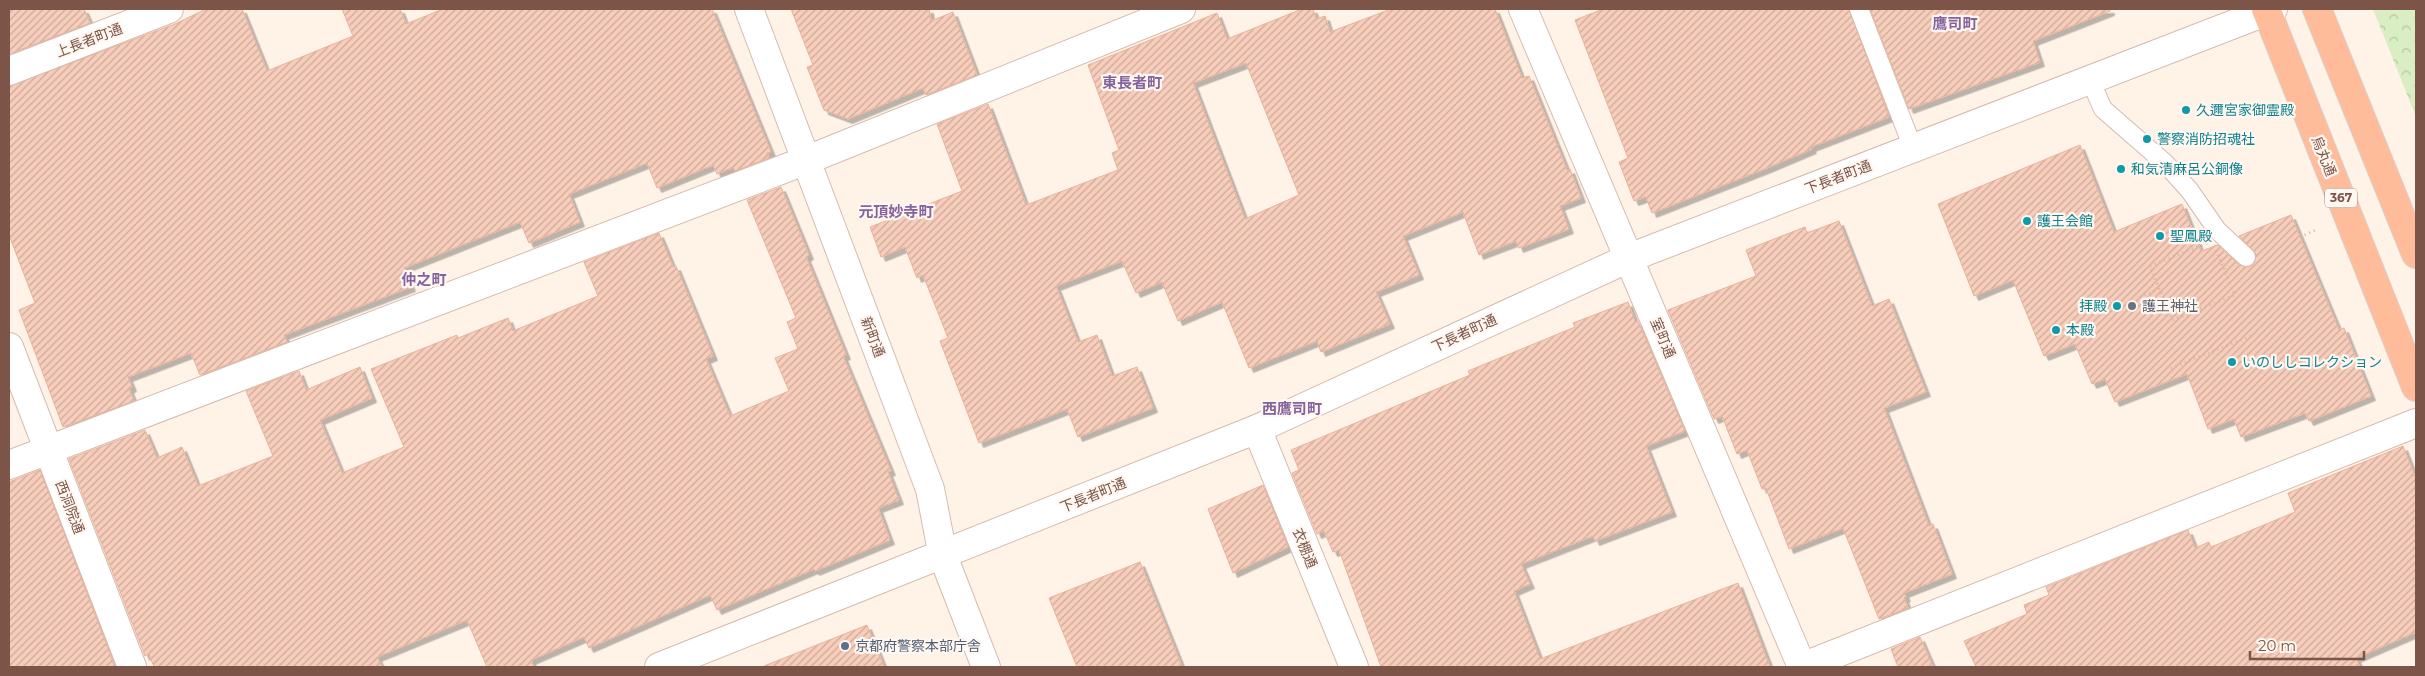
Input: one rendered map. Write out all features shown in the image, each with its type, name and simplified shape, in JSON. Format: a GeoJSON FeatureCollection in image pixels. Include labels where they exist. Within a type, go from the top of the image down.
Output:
{"type":"FeatureCollection","features":[{"type":"Feature","properties":{"kind":"highway"},"geometry":{"type":"LineString","coordinates":[[2317,9],[2416,254]]}},
{"type":"Feature","properties":{"kind":"highway","name":"烏丸通"},"geometry":{"type":"LineString","coordinates":[[2269,10],[2416,387]]}},
{"type":"Feature","properties":{"kind":"street","name":"上長者町通"},"geometry":{"type":"LineString","coordinates":[[9,71],[169,9]]}},
{"type":"Feature","properties":{"kind":"street","name":"新町通"},"geometry":{"type":"LineString","coordinates":[[749,9],[930,489],[943,556],[986,667]]}},
{"type":"Feature","properties":{"kind":"street"},"geometry":{"type":"LineString","coordinates":[[9,464],[806,160],[1181,9]]}},
{"type":"Feature","properties":{"kind":"street","name":"室町通"},"geometry":{"type":"LineString","coordinates":[[1523,9],[1802,667]]}},
{"type":"Feature","properties":{"kind":"street","name":"下長者町通"},"geometry":{"type":"LineString","coordinates":[[659,667],[943,556],[1257,429],[1629,258],[2269,10]]}},
{"type":"Feature","properties":{"kind":"street","name":"西洞院通"},"geometry":{"type":"LineString","coordinates":[[9,347],[132,667]]}},
{"type":"Feature","properties":{"kind":"street"},"geometry":{"type":"LineString","coordinates":[[1802,667],[2416,423]]}},
{"type":"Feature","properties":{"kind":"street","name":"衣棚通"},"geometry":{"type":"LineString","coordinates":[[1257,429],[1354,667]]}},
{"type":"Feature","properties":{"kind":"lane"},"geometry":{"type":"LineString","coordinates":[[1859,9],[1913,148]]}},
{"type":"Feature","properties":{"kind":"lane"},"geometry":{"type":"LineString","coordinates":[[2090,80],[2103,109],[2165,163],[2190,191],[2217,230],[2246,257]]}},
{"type":"Feature","properties":{"kind":"path"},"geometry":{"type":"LineString","coordinates":[[2300,237],[2323,227]]}},
{"type":"Feature","properties":{"kind":"path"},"geometry":{"type":"LineString","coordinates":[[2212,241],[2235,295],[2172,320],[2159,289],[2150,266],[2212,241]]}},
{"type":"Feature","properties":{"kind":"path"},"geometry":{"type":"LineString","coordinates":[[2140,297],[2159,289]]}},
{"type":"Feature","properties":{"kind":"path"},"geometry":{"type":"LineString","coordinates":[[2171,368],[2251,336]]}},
{"type":"Feature","properties":{"kind":"green space"},"geometry":{"type":"Polygon","coordinates":[[[2373,9],[2416,9],[2416,117],[2373,9]]]}},
{"type":"Feature","properties":{"kind":"building"},"geometry":{"type":"Polygon","coordinates":[[[9,9],[84,9],[90,23],[9,54],[9,9]]]}},
{"type":"Feature","properties":{"kind":"building"},"geometry":{"type":"Polygon","coordinates":[[[206,9],[242,9],[267,71],[353,36],[342,9],[400,9],[406,24],[443,9],[712,9],[771,152],[767,153],[769,158],[735,171],[733,167],[717,174],[713,165],[657,188],[647,163],[569,194],[580,222],[529,243],[520,222],[404,268],[411,287],[284,335],[287,342],[200,375],[191,353],[128,377],[132,387],[129,389],[134,401],[63,427],[19,310],[35,303],[9,235],[9,86],[175,24],[206,9]]]}},
{"type":"Feature","properties":{"kind":"building"},"geometry":{"type":"Polygon","coordinates":[[[791,9],[929,9],[931,21],[953,12],[977,75],[926,95],[923,88],[848,119],[824,110],[807,67],[813,65],[791,9]]]}},
{"type":"Feature","properties":{"kind":"building"},"geometry":{"type":"Polygon","coordinates":[[[1302,9],[1313,9],[1316,19],[1325,16],[1330,32],[1391,9],[1495,9],[1522,78],[1529,76],[1567,170],[1570,169],[1581,198],[1560,206],[1569,229],[1519,248],[1516,241],[1479,255],[1463,212],[1403,236],[1419,275],[1376,292],[1390,324],[1321,352],[1317,341],[1249,368],[1222,302],[1178,321],[1162,282],[1136,293],[1122,261],[1056,286],[1078,342],[1097,335],[1112,376],[1137,367],[1153,408],[1078,437],[1067,409],[979,443],[940,341],[948,338],[923,275],[917,278],[905,247],[881,257],[870,227],[962,191],[937,124],[988,104],[1026,205],[1118,170],[1112,153],[1119,150],[1088,65],[1217,13],[1227,39],[1302,9]],[[1246,63],[1193,83],[1245,219],[1299,195],[1246,63]]]}},
{"type":"Feature","properties":{"kind":"building"},"geometry":{"type":"Polygon","coordinates":[[[1603,9],[1849,9],[1889,117],[1652,213],[1646,197],[1634,201],[1619,162],[1628,158],[1575,20],[1603,9]]]}},
{"type":"Feature","properties":{"kind":"building"},"geometry":{"type":"Polygon","coordinates":[[[1870,9],[2110,9],[2110,11],[2033,41],[2040,62],[1909,109],[1870,9]]]}},
{"type":"Feature","properties":{"kind":"building"},"geometry":{"type":"Polygon","coordinates":[[[2080,145],[2114,232],[2182,204],[2201,251],[2218,245],[2239,265],[2249,267],[2254,264],[2256,254],[2239,236],[2291,215],[2339,330],[2344,328],[2371,396],[2309,421],[2305,413],[2241,437],[2234,419],[2208,429],[2187,374],[2115,402],[2105,379],[2092,384],[2075,344],[2044,356],[2013,280],[1974,296],[1938,204],[2080,145]]]}},
{"type":"Feature","properties":{"kind":"building"},"geometry":{"type":"Polygon","coordinates":[[[781,187],[809,255],[806,257],[846,355],[843,356],[891,471],[888,472],[899,500],[878,508],[890,540],[815,571],[814,569],[717,610],[710,595],[589,648],[584,637],[531,660],[534,667],[487,667],[467,620],[377,657],[382,667],[154,667],[149,654],[145,656],[69,459],[145,430],[157,458],[182,447],[198,486],[273,456],[246,391],[299,371],[306,390],[360,367],[372,398],[320,420],[342,473],[404,447],[371,369],[457,335],[458,338],[508,318],[513,331],[598,296],[584,262],[659,233],[673,267],[676,266],[713,356],[706,359],[730,416],[789,391],[775,358],[798,349],[787,322],[796,318],[747,200],[781,187]]]}},
{"type":"Feature","properties":{"kind":"building"},"geometry":{"type":"Polygon","coordinates":[[[1839,221],[1872,306],[1889,299],[1926,392],[1884,408],[1929,526],[1933,524],[1952,574],[1904,593],[1908,608],[1879,619],[1843,528],[1789,549],[1766,488],[1762,489],[1747,450],[1737,454],[1722,416],[1714,419],[1668,310],[1756,276],[1746,250],[1805,227],[1807,233],[1839,221]]]}},
{"type":"Feature","properties":{"kind":"building"},"geometry":{"type":"Polygon","coordinates":[[[1628,302],[1635,322],[1638,321],[1685,431],[1646,446],[1672,512],[1595,541],[1593,536],[1521,564],[1530,584],[1514,591],[1540,659],[1738,583],[1770,667],[1381,667],[1339,550],[1333,552],[1324,531],[1317,534],[1292,473],[1299,470],[1291,450],[1470,375],[1468,371],[1575,327],[1573,323],[1628,302]]]}},
{"type":"Feature","properties":{"kind":"building"},"geometry":{"type":"Polygon","coordinates":[[[2403,446],[2416,479],[2416,632],[2356,658],[2360,667],[1976,667],[1964,641],[2027,614],[2024,605],[2049,595],[2046,587],[2188,530],[2195,548],[2209,542],[2211,547],[2295,512],[2288,493],[2403,446]]]}},
{"type":"Feature","properties":{"kind":"building"},"geometry":{"type":"Polygon","coordinates":[[[40,470],[115,667],[9,667],[9,482],[40,470]]]}},
{"type":"Feature","properties":{"kind":"building"},"geometry":{"type":"Polygon","coordinates":[[[1263,485],[1288,547],[1233,573],[1208,509],[1263,485]]]}},
{"type":"Feature","properties":{"kind":"building"},"geometry":{"type":"Polygon","coordinates":[[[1140,562],[1182,667],[1077,667],[1049,598],[1140,562]]]}},
{"type":"Feature","properties":{"kind":"building","name":"京都府警察本部庁舎"},"geometry":{"type":"Polygon","coordinates":[[[867,625],[884,667],[764,666],[867,625]]]}},
{"type":"Feature","properties":{"kind":"building"},"geometry":{"type":"Polygon","coordinates":[[[1920,637],[1933,667],[1898,667],[1891,649],[1920,637]]]}},
{"type":"Feature","properties":{"kind":"place","name":"久邇宮家御霊殿"},"geometry":{"type":"Point","coordinates":[2186,110]}},
{"type":"Feature","properties":{"kind":"place","name":"警察消防招魂社"},"geometry":{"type":"Point","coordinates":[2147,139]}},
{"type":"Feature","properties":{"kind":"place","name":"和気清麻呂公銅像"},"geometry":{"type":"Point","coordinates":[2121,169]}},
{"type":"Feature","properties":{"kind":"place","name":"護王会館"},"geometry":{"type":"Point","coordinates":[2027,221]}},
{"type":"Feature","properties":{"kind":"place","name":"聖鳳殿"},"geometry":{"type":"Point","coordinates":[2160,236]}},
{"type":"Feature","properties":{"kind":"place","name":"拝殿"},"geometry":{"type":"Point","coordinates":[2117,306]}},
{"type":"Feature","properties":{"kind":"place","name":"護王神社"},"geometry":{"type":"Point","coordinates":[2132,306]}},
{"type":"Feature","properties":{"kind":"place","name":"本殿"},"geometry":{"type":"Point","coordinates":[2056,330]}},
{"type":"Feature","properties":{"kind":"place","name":"いのししコレクション"},"geometry":{"type":"Point","coordinates":[2232,362]}},
{"type":"Feature","properties":{"kind":"place","name":"京都府警察本部庁舎"},"geometry":{"type":"Point","coordinates":[845,646]}},
{"type":"Feature","properties":{"kind":"district","name":"鷹司町"},"geometry":{"type":"Point","coordinates":[1955,24]}},
{"type":"Feature","properties":{"kind":"district","name":"東長者町"},"geometry":{"type":"Point","coordinates":[1132,83]}},
{"type":"Feature","properties":{"kind":"district","name":"元頂妙寺町"},"geometry":{"type":"Point","coordinates":[896,212]}},
{"type":"Feature","properties":{"kind":"district","name":"仲之町"},"geometry":{"type":"Point","coordinates":[424,280]}},
{"type":"Feature","properties":{"kind":"district","name":"西鷹司町"},"geometry":{"type":"Point","coordinates":[1292,409]}}]}
